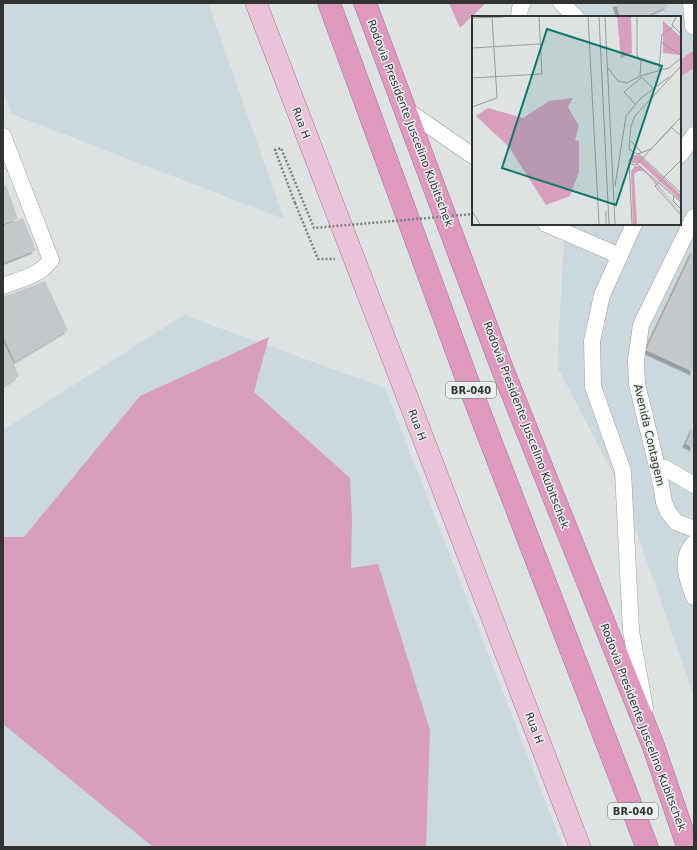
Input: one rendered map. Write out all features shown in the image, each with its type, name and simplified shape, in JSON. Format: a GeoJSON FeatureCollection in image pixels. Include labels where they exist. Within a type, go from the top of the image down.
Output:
{"type":"FeatureCollection","features":[{"type":"Feature","properties":{"kind":"highway","name":"BR-040"},"geometry":{"type":"LineString","coordinates":[[329,3],[469,385],[647,847]]}},
{"type":"Feature","properties":{"kind":"highway","name":"Rodovia Presidente Juscelino Kubitschek"},"geometry":{"type":"LineString","coordinates":[[365,3],[502,368],[653,745],[688,847]]}},
{"type":"Feature","properties":{"kind":"highway"},"geometry":{"type":"LineString","coordinates":[[620,775],[639,847]]}},
{"type":"Feature","properties":{"kind":"main road","name":"Rua H"},"geometry":{"type":"LineString","coordinates":[[256,3],[352,258],[580,847]]}},
{"type":"Feature","properties":{"kind":"street"},"geometry":{"type":"LineString","coordinates":[[519,16],[520,8],[523,3]]}},
{"type":"Feature","properties":{"kind":"street"},"geometry":{"type":"LineString","coordinates":[[561,3],[575,16]]}},
{"type":"Feature","properties":{"kind":"street"},"geometry":{"type":"LineString","coordinates":[[689,28],[691,3]]}},
{"type":"Feature","properties":{"kind":"street"},"geometry":{"type":"LineString","coordinates":[[405,109],[472,155]]}},
{"type":"Feature","properties":{"kind":"street"},"geometry":{"type":"LineString","coordinates":[[681,153],[689,135]]}},
{"type":"Feature","properties":{"kind":"street"},"geometry":{"type":"LineString","coordinates":[[3,136],[51,260],[45,268],[36,274],[3,286]]}},
{"type":"Feature","properties":{"kind":"street","name":"Avenida Contagem"},"geometry":{"type":"LineString","coordinates":[[694,217],[641,325],[636,360],[637,384],[660,479],[664,502],[668,512],[676,522],[694,529]]}},
{"type":"Feature","properties":{"kind":"street"},"geometry":{"type":"LineString","coordinates":[[548,225],[620,256]]}},
{"type":"Feature","properties":{"kind":"street"},"geometry":{"type":"LineString","coordinates":[[634,225],[602,295],[592,341],[593,387],[623,471],[631,631],[653,745]]}},
{"type":"Feature","properties":{"kind":"street","name":"Avenida Contagem"},"geometry":{"type":"LineString","coordinates":[[665,468],[694,485]]}},
{"type":"Feature","properties":{"kind":"street"},"geometry":{"type":"LineString","coordinates":[[693,593],[686,577],[685,562],[689,548],[694,543]]}},
{"type":"Feature","properties":{"kind":"path"},"geometry":{"type":"LineString","coordinates":[[352,258],[318,259],[294,203],[275,150],[281,148],[314,228],[472,214]]}},
{"type":"Feature","properties":{"kind":"shaded area"},"geometry":{"type":"Polygon","coordinates":[[[3,3],[208,3],[284,219],[12,114],[3,90],[3,3]]]}},
{"type":"Feature","properties":{"kind":"shaded area"},"geometry":{"type":"Polygon","coordinates":[[[449,3],[486,3],[472,16],[460,28],[449,3]]]}},
{"type":"Feature","properties":{"kind":"shaded area"},"geometry":{"type":"Polygon","coordinates":[[[564,3],[694,3],[694,696],[623,493],[557,366],[565,225],[681,225],[681,16],[565,16],[564,3]]]}},
{"type":"Feature","properties":{"kind":"shaded area"},"geometry":{"type":"Polygon","coordinates":[[[694,50],[694,68],[681,76],[681,59],[694,50]]]}},
{"type":"Feature","properties":{"kind":"shaded area"},"geometry":{"type":"Polygon","coordinates":[[[184,315],[385,388],[563,847],[3,847],[3,430],[184,315]]]}},
{"type":"Feature","properties":{"kind":"shaded area"},"geometry":{"type":"Polygon","coordinates":[[[269,337],[254,392],[350,478],[352,520],[351,568],[378,564],[430,730],[426,847],[153,847],[3,724],[3,537],[24,537],[140,396],[269,337]]]}},
{"type":"Feature","properties":{"kind":"building"},"geometry":{"type":"Polygon","coordinates":[[[616,3],[667,3],[668,6],[646,16],[620,16],[616,3]]]}},
{"type":"Feature","properties":{"kind":"building"},"geometry":{"type":"Polygon","coordinates":[[[6,185],[18,219],[3,224],[3,186],[6,185]]]}},
{"type":"Feature","properties":{"kind":"building"},"geometry":{"type":"Polygon","coordinates":[[[23,218],[36,250],[3,263],[3,226],[23,218]]]}},
{"type":"Feature","properties":{"kind":"building"},"geometry":{"type":"Polygon","coordinates":[[[694,249],[694,372],[646,350],[694,249]]]}},
{"type":"Feature","properties":{"kind":"building"},"geometry":{"type":"Polygon","coordinates":[[[45,281],[68,330],[15,362],[3,335],[3,297],[45,281]]]}},
{"type":"Feature","properties":{"kind":"building"},"geometry":{"type":"Polygon","coordinates":[[[3,341],[19,376],[3,387],[3,341]]]}},
{"type":"Feature","properties":{"kind":"building"},"geometry":{"type":"Polygon","coordinates":[[[694,426],[694,448],[686,444],[694,426]]]}}]}
